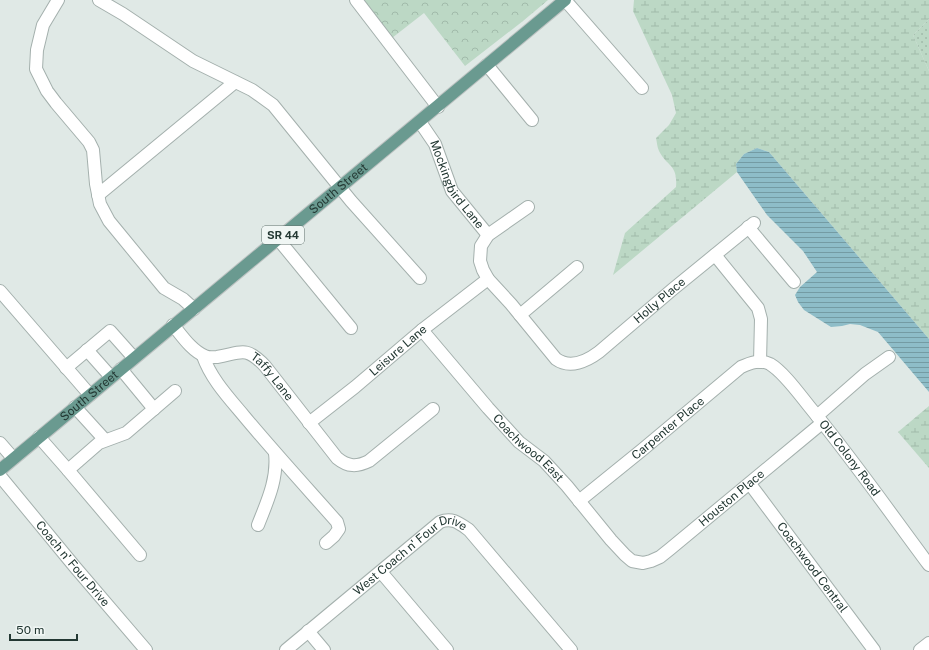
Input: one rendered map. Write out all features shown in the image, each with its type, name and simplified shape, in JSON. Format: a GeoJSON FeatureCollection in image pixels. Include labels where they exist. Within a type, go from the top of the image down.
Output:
{"type":"FeatureCollection","features":[{"type":"Feature","properties":{"kind":"main road","name":"South Street"},"geometry":{"type":"LineString","coordinates":[[0,470],[565,0]]}},
{"type":"Feature","properties":{"kind":"street"},"geometry":{"type":"LineString","coordinates":[[58,0],[43,25],[37,50],[36,69],[47,91],[90,142],[93,150],[96,184],[100,204],[108,221],[164,288],[183,299],[194,309]]}},
{"type":"Feature","properties":{"kind":"street"},"geometry":{"type":"LineString","coordinates":[[99,0],[123,14],[193,61],[252,90],[273,105],[340,188],[420,278]]}},
{"type":"Feature","properties":{"kind":"street"},"geometry":{"type":"LineString","coordinates":[[356,0],[438,106]]}},
{"type":"Feature","properties":{"kind":"street"},"geometry":{"type":"LineString","coordinates":[[565,0],[642,88]]}},
{"type":"Feature","properties":{"kind":"street"},"geometry":{"type":"LineString","coordinates":[[487,65],[532,120]]}},
{"type":"Feature","properties":{"kind":"street"},"geometry":{"type":"LineString","coordinates":[[98,195],[235,82]]}},
{"type":"Feature","properties":{"kind":"street","name":"Mockingbird Lane"},"geometry":{"type":"LineString","coordinates":[[420,122],[435,144],[452,191],[488,235],[481,246],[480,253],[480,261],[488,279],[559,362]]}},
{"type":"Feature","properties":{"kind":"street"},"geometry":{"type":"LineString","coordinates":[[488,235],[528,207]]}},
{"type":"Feature","properties":{"kind":"street","name":"Holly Place"},"geometry":{"type":"LineString","coordinates":[[559,362],[571,364],[580,363],[590,358],[751,225],[794,282]]}},
{"type":"Feature","properties":{"kind":"street"},"geometry":{"type":"LineString","coordinates":[[278,239],[351,328]]}},
{"type":"Feature","properties":{"kind":"street"},"geometry":{"type":"LineString","coordinates":[[715,255],[758,308],[761,319],[760,362]]}},
{"type":"Feature","properties":{"kind":"street"},"geometry":{"type":"LineString","coordinates":[[520,315],[577,267]]}},
{"type":"Feature","properties":{"kind":"street","name":"Leisure Lane"},"geometry":{"type":"LineString","coordinates":[[309,423],[355,387],[422,330],[488,279]]}},
{"type":"Feature","properties":{"kind":"street"},"geometry":{"type":"LineString","coordinates":[[0,291],[90,395]]}},
{"type":"Feature","properties":{"kind":"street"},"geometry":{"type":"LineString","coordinates":[[173,326],[195,350],[203,356],[207,367],[225,393],[275,453],[337,522],[339,529],[326,543]]}},
{"type":"Feature","properties":{"kind":"street","name":"Coachwood East"},"geometry":{"type":"LineString","coordinates":[[422,330],[493,414],[519,442],[544,461],[611,540],[625,555],[637,563]]}},
{"type":"Feature","properties":{"kind":"street"},"geometry":{"type":"LineString","coordinates":[[66,368],[110,331],[134,358]]}},
{"type":"Feature","properties":{"kind":"street"},"geometry":{"type":"LineString","coordinates":[[87,350],[111,377]]}},
{"type":"Feature","properties":{"kind":"street","name":"Taffy Lane"},"geometry":{"type":"LineString","coordinates":[[203,356],[209,357],[242,352],[251,353],[256,356],[337,458],[344,463],[354,466],[369,461],[433,409]]}},
{"type":"Feature","properties":{"kind":"street","name":"Houston Place"},"geometry":{"type":"LineString","coordinates":[[637,563],[651,561],[660,557],[750,484],[820,419],[865,374],[889,357]]}},
{"type":"Feature","properties":{"kind":"street","name":"Carpenter Place"},"geometry":{"type":"LineString","coordinates":[[579,501],[741,367],[754,362],[760,362]]}},
{"type":"Feature","properties":{"kind":"street","name":"Old Colony Road"},"geometry":{"type":"LineString","coordinates":[[760,362],[771,365],[781,374],[820,419],[929,565]]}},
{"type":"Feature","properties":{"kind":"street"},"geometry":{"type":"LineString","coordinates":[[121,369],[154,409]]}},
{"type":"Feature","properties":{"kind":"street"},"geometry":{"type":"LineString","coordinates":[[68,470],[99,443],[126,433],[175,391]]}},
{"type":"Feature","properties":{"kind":"street"},"geometry":{"type":"LineString","coordinates":[[75,407],[105,440]]}},
{"type":"Feature","properties":{"kind":"street"},"geometry":{"type":"LineString","coordinates":[[39,437],[140,555]]}},
{"type":"Feature","properties":{"kind":"street"},"geometry":{"type":"LineString","coordinates":[[0,443],[13,458]]}},
{"type":"Feature","properties":{"kind":"street"},"geometry":{"type":"LineString","coordinates":[[258,525],[267,504],[275,475],[275,453]]}},
{"type":"Feature","properties":{"kind":"street","name":"Coach n' Four Drive"},"geometry":{"type":"LineString","coordinates":[[0,476],[146,650]]}},
{"type":"Feature","properties":{"kind":"street","name":"Coachwood Central"},"geometry":{"type":"LineString","coordinates":[[750,484],[874,650]]}},
{"type":"Feature","properties":{"kind":"street","name":"West Coach n' Four Drive"},"geometry":{"type":"LineString","coordinates":[[286,650],[440,522],[451,520],[459,522],[469,530],[570,650]]}},
{"type":"Feature","properties":{"kind":"street"},"geometry":{"type":"LineString","coordinates":[[381,572],[447,650]]}},
{"type":"Feature","properties":{"kind":"street"},"geometry":{"type":"LineString","coordinates":[[308,631],[324,650]]}},
{"type":"Feature","properties":{"kind":"street"},"geometry":{"type":"LineString","coordinates":[[920,650],[929,643]]}},
{"type":"Feature","properties":{"kind":"green space"},"geometry":{"type":"Polygon","coordinates":[[[364,0],[548,0],[465,66],[424,13],[392,38],[364,0]]]}},
{"type":"Feature","properties":{"kind":"green space"},"geometry":{"type":"Polygon","coordinates":[[[634,0],[929,0],[929,19],[913,35],[929,71],[929,339],[769,152],[757,148],[744,154],[736,164],[737,172],[613,275],[625,233],[676,187],[674,170],[659,151],[656,138],[669,125],[676,113],[672,95],[633,11],[634,0]]]}},
{"type":"Feature","properties":{"kind":"green space"},"geometry":{"type":"Polygon","coordinates":[[[929,19],[929,71],[913,35],[929,19]]]}},
{"type":"Feature","properties":{"kind":"green space"},"geometry":{"type":"Polygon","coordinates":[[[929,406],[929,468],[898,432],[929,406]]]}},
{"type":"Feature","properties":{"kind":"water"},"geometry":{"type":"Polygon","coordinates":[[[757,148],[769,152],[929,339],[929,392],[878,332],[860,325],[850,324],[831,327],[804,310],[798,302],[795,295],[800,287],[817,272],[803,251],[767,215],[737,172],[736,164],[744,154],[757,148]]]}}]}
